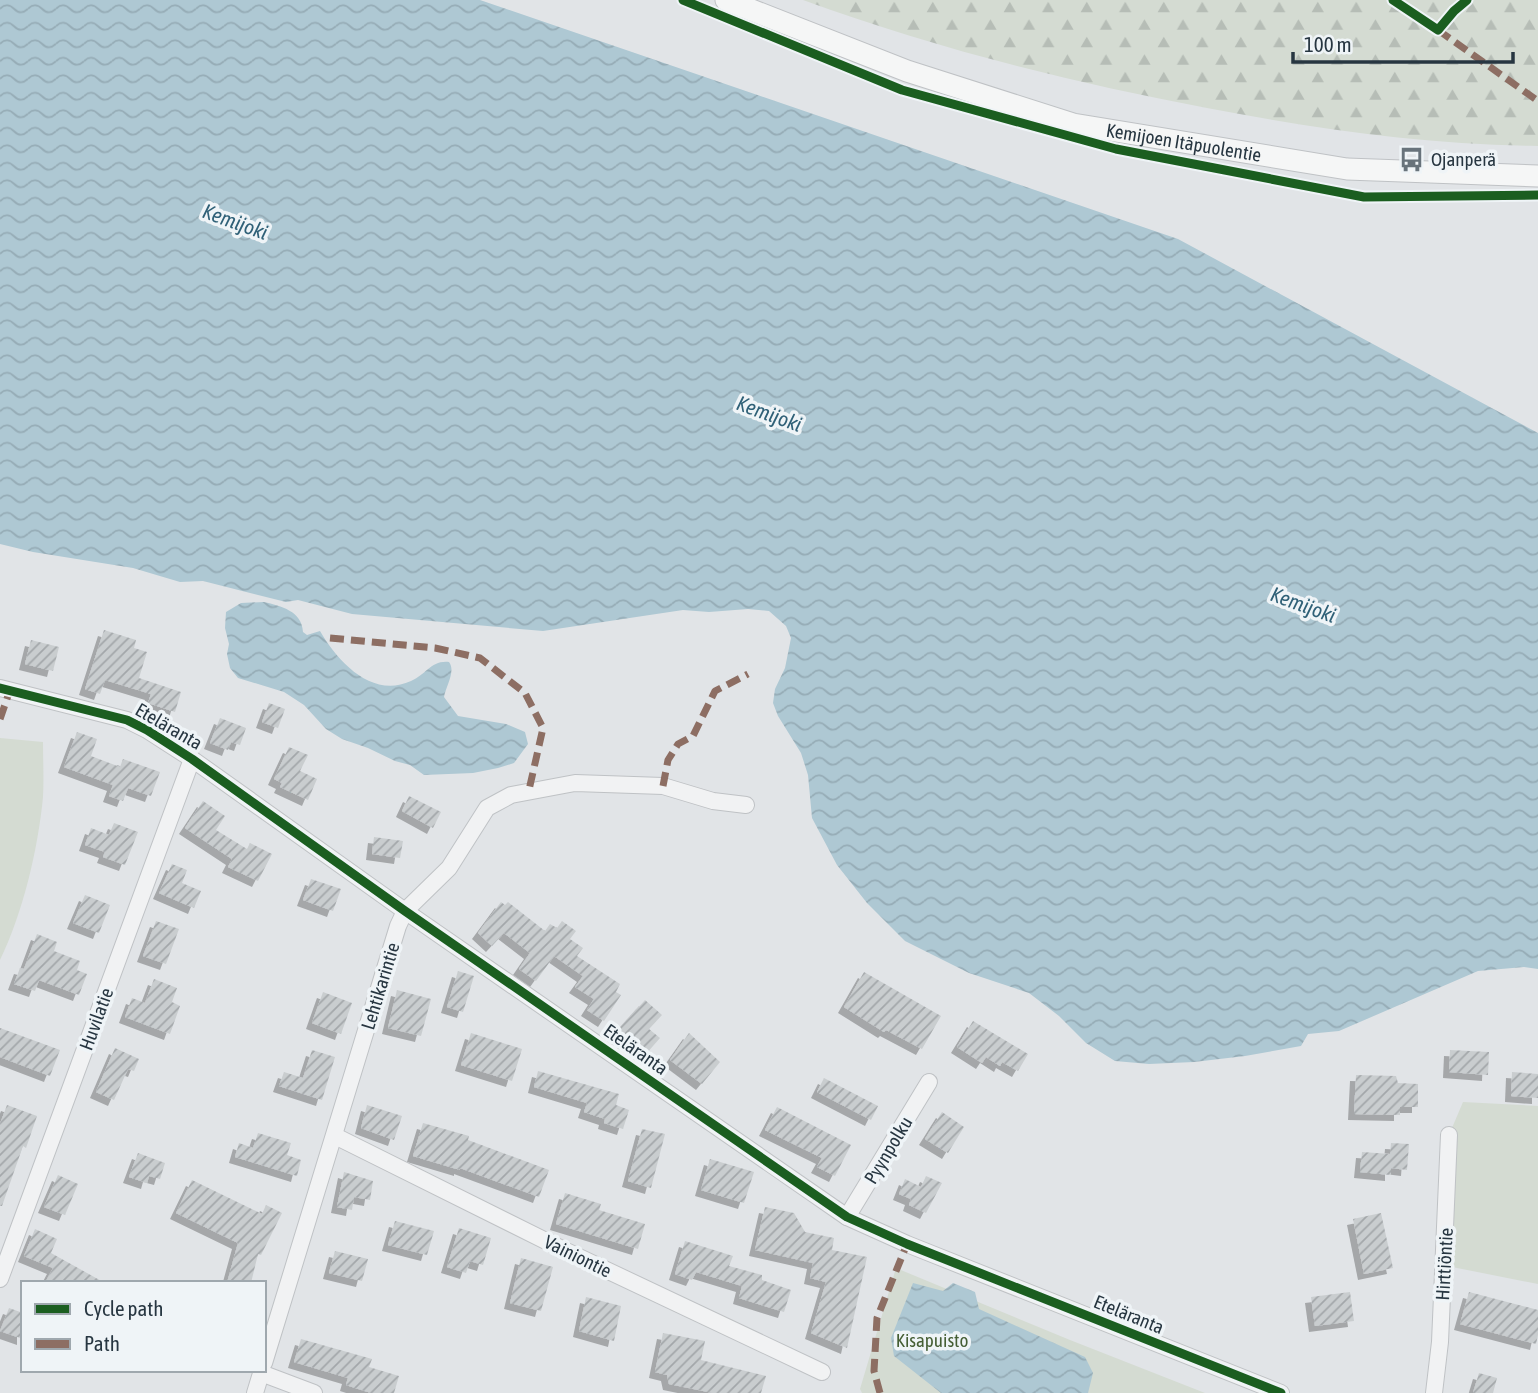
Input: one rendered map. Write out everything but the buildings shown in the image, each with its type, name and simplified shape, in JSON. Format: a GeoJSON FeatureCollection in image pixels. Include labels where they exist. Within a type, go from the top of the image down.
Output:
{"type":"FeatureCollection","features":[{"type":"Feature","properties":{"kind":"main road","name":"Kemijoen Itäpuolentie"},"geometry":{"type":"LineString","coordinates":[[726,0],[907,71],[1073,124],[1346,169],[1538,176]]}},
{"type":"Feature","properties":{"kind":"street","name":"Eteläranta"},"geometry":{"type":"LineString","coordinates":[[0,688],[128,720],[147,730],[847,1217],[907,1244],[1281,1393]]}},
{"type":"Feature","properties":{"kind":"street","name":"Huvilatie"},"geometry":{"type":"LineString","coordinates":[[0,1279],[192,759]]}},
{"type":"Feature","properties":{"kind":"street","name":"Lehtikarintie"},"geometry":{"type":"LineString","coordinates":[[266,1355],[398,926],[405,911],[449,868],[487,808],[511,795],[575,783],[663,786],[713,801],[746,805]]}},
{"type":"Feature","properties":{"kind":"street","name":"Pyynpolku"},"geometry":{"type":"LineString","coordinates":[[847,1217],[929,1083]]}},
{"type":"Feature","properties":{"kind":"street","name":"Hirttiöntie"},"geometry":{"type":"LineString","coordinates":[[1434,1393],[1440,1342],[1449,1135]]}},
{"type":"Feature","properties":{"kind":"street","name":"Vainiontie"},"geometry":{"type":"LineString","coordinates":[[335,1136],[562,1249],[822,1372]]}},
{"type":"Feature","properties":{"kind":"street"},"geometry":{"type":"LineString","coordinates":[[266,1370],[314,1393]]}},
{"type":"Feature","properties":{"kind":"street","name":"Lehtikarintie"},"geometry":{"type":"LineString","coordinates":[[255,1393],[261,1372]]}},
{"type":"Feature","properties":{"kind":"green space"},"geometry":{"type":"Polygon","coordinates":[[[803,0],[1538,0],[1538,146],[1455,143],[1372,134],[1289,123],[1156,98],[952,48],[803,0]]]}},
{"type":"Feature","properties":{"kind":"green space"},"geometry":{"type":"Polygon","coordinates":[[[0,738],[43,742],[43,797],[28,880],[16,922],[0,960],[0,738]]]}},
{"type":"Feature","properties":{"kind":"green space"},"geometry":{"type":"Polygon","coordinates":[[[1463,1102],[1538,1106],[1538,1284],[1447,1266],[1449,1135],[1463,1102]]]}},
{"type":"Feature","properties":{"kind":"green space","name":"Kisapuisto"},"geometry":{"type":"Polygon","coordinates":[[[896,1268],[1205,1393],[862,1393],[860,1389],[896,1268]]]}},
{"type":"Feature","properties":{"kind":"water","name":"Kemijoki"},"geometry":{"type":"Polygon","coordinates":[[[0,0],[480,0],[1178,239],[1538,433],[1538,969],[1524,967],[1478,971],[1339,1031],[1308,1034],[1301,1046],[1194,1062],[1149,1064],[1115,1061],[1086,1043],[1059,1016],[1029,993],[969,973],[905,941],[867,903],[837,865],[812,818],[808,775],[801,753],[773,703],[775,689],[785,668],[791,638],[786,626],[769,611],[683,610],[543,631],[352,614],[298,600],[286,602],[203,581],[180,582],[133,568],[0,544],[0,0]]]}},
{"type":"Feature","properties":{"kind":"water"},"geometry":{"type":"Polygon","coordinates":[[[264,602],[295,614],[307,635],[320,631],[346,665],[370,681],[397,685],[411,681],[438,663],[449,662],[451,674],[444,697],[458,716],[506,724],[525,732],[528,744],[514,763],[498,768],[473,773],[424,775],[410,765],[342,739],[326,729],[304,705],[284,692],[238,678],[230,668],[225,628],[226,612],[241,603],[264,602]]]}},
{"type":"Feature","properties":{"kind":"water","name":"Kisapuisto"},"geometry":{"type":"Polygon","coordinates":[[[913,1283],[943,1291],[953,1283],[975,1292],[979,1309],[1085,1357],[1093,1373],[1088,1393],[941,1393],[894,1356],[891,1338],[913,1283]]]}},
{"type":"Feature","properties":{"kind":"marked path"},"geometry":{"type":"LineString","coordinates":[[1438,30],[1538,101]]}},
{"type":"Feature","properties":{"kind":"marked path"},"geometry":{"type":"LineString","coordinates":[[330,638],[435,648],[480,658],[525,693],[543,728],[529,790]]}},
{"type":"Feature","properties":{"kind":"marked path"},"geometry":{"type":"LineString","coordinates":[[663,786],[668,760],[678,744],[693,736],[715,691],[748,674]]}},
{"type":"Feature","properties":{"kind":"marked path"},"geometry":{"type":"LineString","coordinates":[[0,719],[10,690]]}},
{"type":"Feature","properties":{"kind":"marked path"},"geometry":{"type":"LineString","coordinates":[[880,1393],[874,1371],[877,1318],[907,1244]]}},
{"type":"Feature","properties":{"kind":"cycle path"},"geometry":{"type":"LineString","coordinates":[[683,0],[902,90],[1116,149],[1364,197],[1538,195]]}},
{"type":"Feature","properties":{"kind":"cycle path"},"geometry":{"type":"LineString","coordinates":[[1393,0],[1438,30],[1467,0]]}},
{"type":"Feature","properties":{"kind":"cycle path"},"geometry":{"type":"LineString","coordinates":[[0,688],[127,720],[147,730],[847,1217],[907,1244],[1281,1393]]}},
{"type":"Feature","properties":{"kind":"place","name":"Ojanperä"},"geometry":{"type":"Point","coordinates":[1411,159]}}]}
